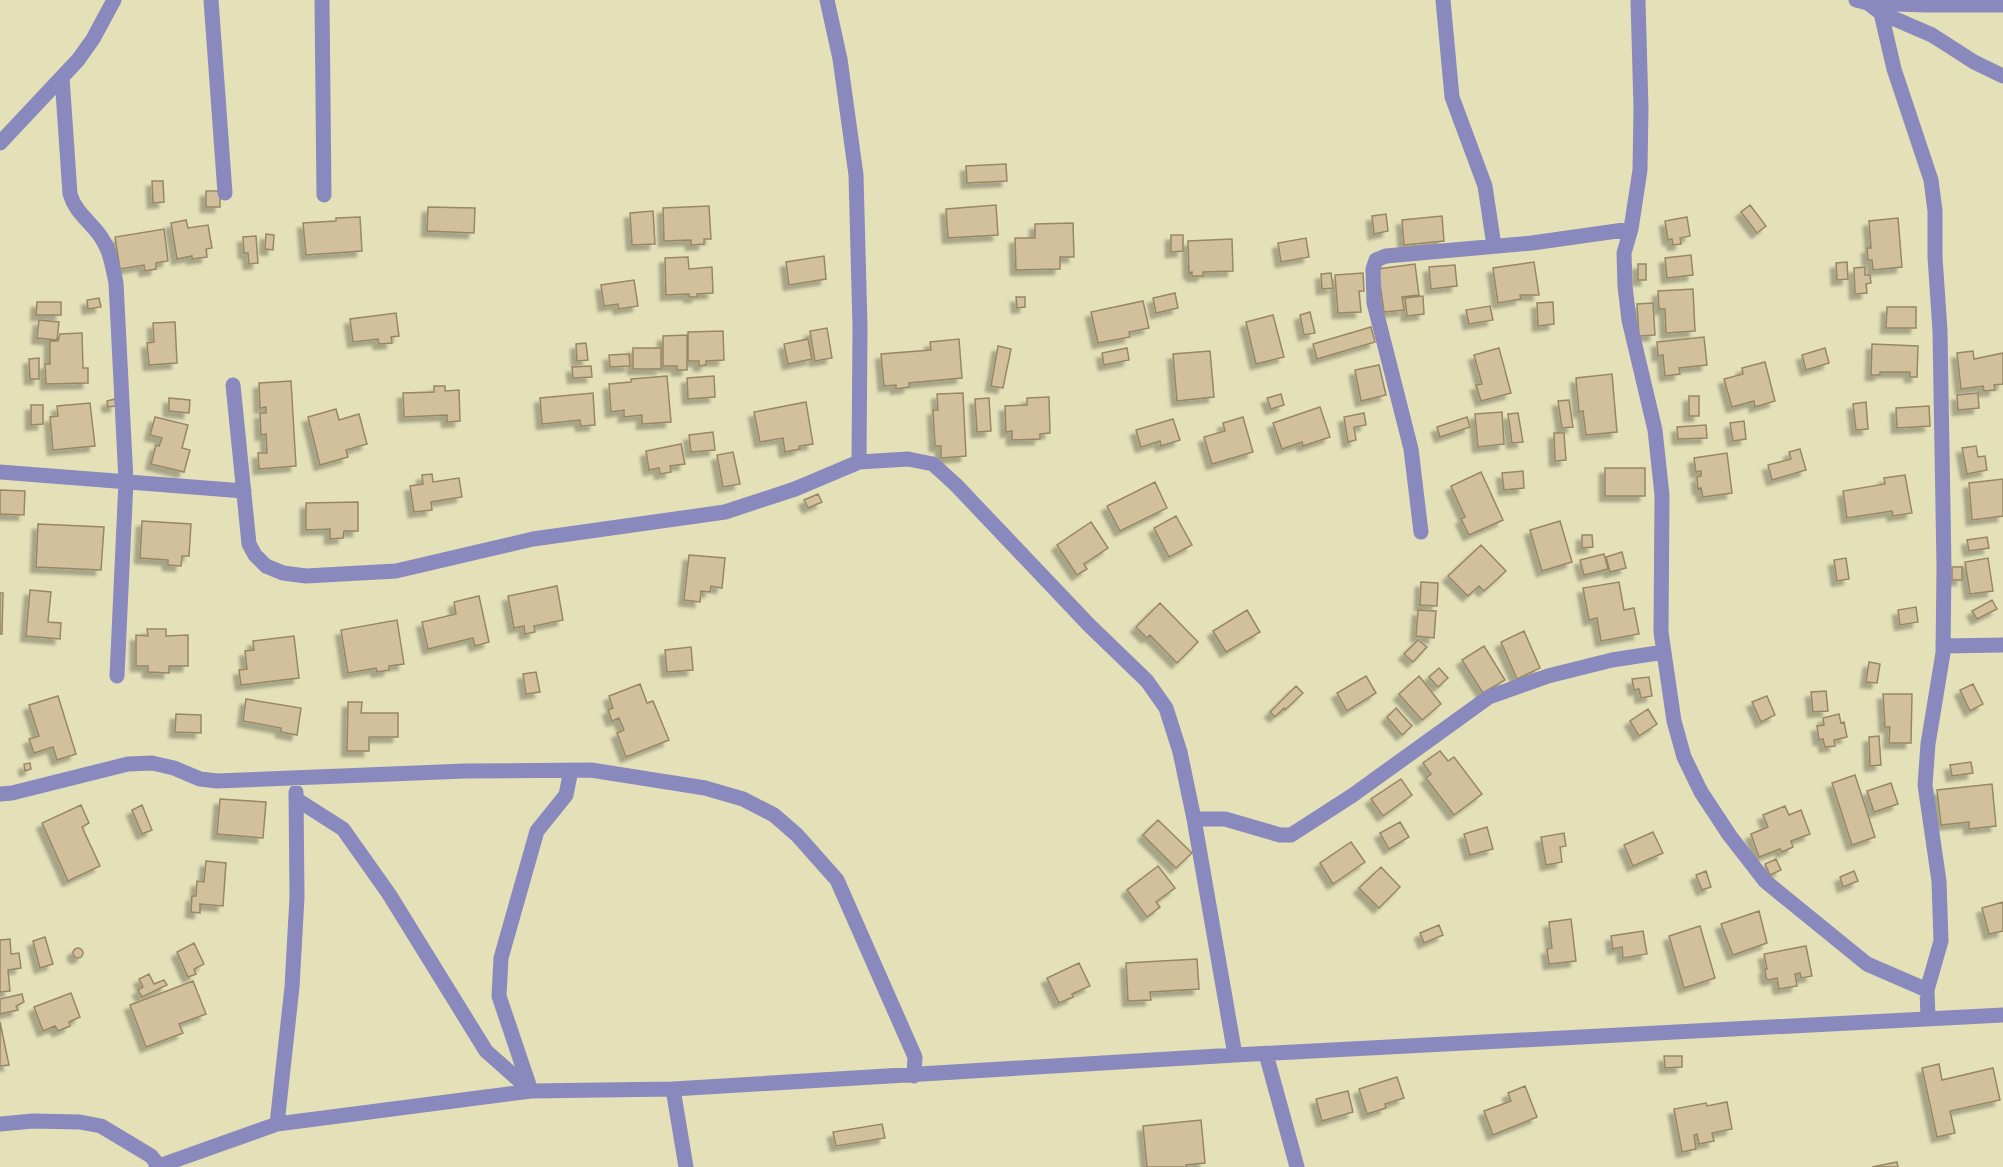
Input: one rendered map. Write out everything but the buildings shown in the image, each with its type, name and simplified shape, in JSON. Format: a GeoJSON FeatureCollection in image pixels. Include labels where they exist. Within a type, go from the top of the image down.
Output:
{"type":"FeatureCollection","features":[{"type":"Feature","properties":{"kind":"street"},"geometry":{"type":"LineString","coordinates":[[0,143],[62,77],[93,39],[114,0]]}},
{"type":"Feature","properties":{"kind":"street"},"geometry":{"type":"LineString","coordinates":[[211,0],[225,193]]}},
{"type":"Feature","properties":{"kind":"street"},"geometry":{"type":"LineString","coordinates":[[322,0],[324,195]]}},
{"type":"Feature","properties":{"kind":"street"},"geometry":{"type":"LineString","coordinates":[[827,0],[840,59],[856,175],[860,327],[859,462]]}},
{"type":"Feature","properties":{"kind":"street"},"geometry":{"type":"LineString","coordinates":[[1443,0],[1452,97],[1485,186],[1494,246]]}},
{"type":"Feature","properties":{"kind":"street"},"geometry":{"type":"LineString","coordinates":[[1638,0],[1640,170],[1631,229],[1624,253],[1625,286],[1629,320],[1655,430],[1662,495],[1660,632],[1674,721],[1684,757],[1701,792],[1765,881],[1867,964],[1927,990]]}},
{"type":"Feature","properties":{"kind":"street"},"geometry":{"type":"LineString","coordinates":[[1862,2],[2003,5]]}},
{"type":"Feature","properties":{"kind":"street"},"geometry":{"type":"LineString","coordinates":[[1862,2],[1881,13],[1932,35],[1974,62],[2003,76]]}},
{"type":"Feature","properties":{"kind":"street"},"geometry":{"type":"LineString","coordinates":[[1881,13],[1894,69],[1931,180],[1935,211],[1942,408],[1943,646],[1928,744],[1925,785],[1939,881],[1941,941],[1927,990],[1928,1017]]}},
{"type":"Feature","properties":{"kind":"street"},"geometry":{"type":"LineString","coordinates":[[62,77],[70,194],[73,205],[98,233],[110,252],[116,282],[126,482],[117,676]]}},
{"type":"Feature","properties":{"kind":"street"},"geometry":{"type":"LineString","coordinates":[[1421,532],[1411,449],[1374,303],[1373,269],[1376,260],[1386,255],[1532,243],[1631,229]]}},
{"type":"Feature","properties":{"kind":"street"},"geometry":{"type":"LineString","coordinates":[[233,385],[249,544],[255,555],[266,566],[284,573],[306,576],[396,572],[533,539],[725,512],[795,489],[859,462],[908,459],[933,464],[956,485],[1089,626],[1147,681],[1166,708],[1180,752],[1194,819],[1235,1055]]}},
{"type":"Feature","properties":{"kind":"street"},"geometry":{"type":"LineString","coordinates":[[0,472],[244,491]]}},
{"type":"Feature","properties":{"kind":"street"},"geometry":{"type":"LineString","coordinates":[[1943,646],[2003,645]]}},
{"type":"Feature","properties":{"kind":"street"},"geometry":{"type":"LineString","coordinates":[[1194,819],[1225,819],[1280,835],[1291,835],[1353,795],[1489,697],[1548,676],[1612,660],[1664,652]]}},
{"type":"Feature","properties":{"kind":"street"},"geometry":{"type":"LineString","coordinates":[[0,794],[136,764],[163,765],[200,779],[218,781],[465,771],[591,770],[705,788],[743,799],[774,815],[797,835],[837,880],[915,1057],[914,1076]]}},
{"type":"Feature","properties":{"kind":"street"},"geometry":{"type":"LineString","coordinates":[[531,1091],[499,996],[501,958],[537,831],[566,795],[571,770]]}},
{"type":"Feature","properties":{"kind":"street"},"geometry":{"type":"LineString","coordinates":[[277,1124],[292,987],[297,897],[296,778]]}},
{"type":"Feature","properties":{"kind":"street"},"geometry":{"type":"LineString","coordinates":[[296,799],[344,829],[389,894],[486,1051],[531,1091]]}},
{"type":"Feature","properties":{"kind":"street"},"geometry":{"type":"LineString","coordinates":[[0,1124],[80,1122],[101,1126],[151,1156],[158,1166],[277,1124],[531,1091],[673,1089],[1235,1055],[1928,1017],[2003,1015]]}},
{"type":"Feature","properties":{"kind":"street"},"geometry":{"type":"LineString","coordinates":[[1266,1054],[1297,1167]]}},
{"type":"Feature","properties":{"kind":"street"},"geometry":{"type":"LineString","coordinates":[[673,1089],[686,1167]]}}]}
